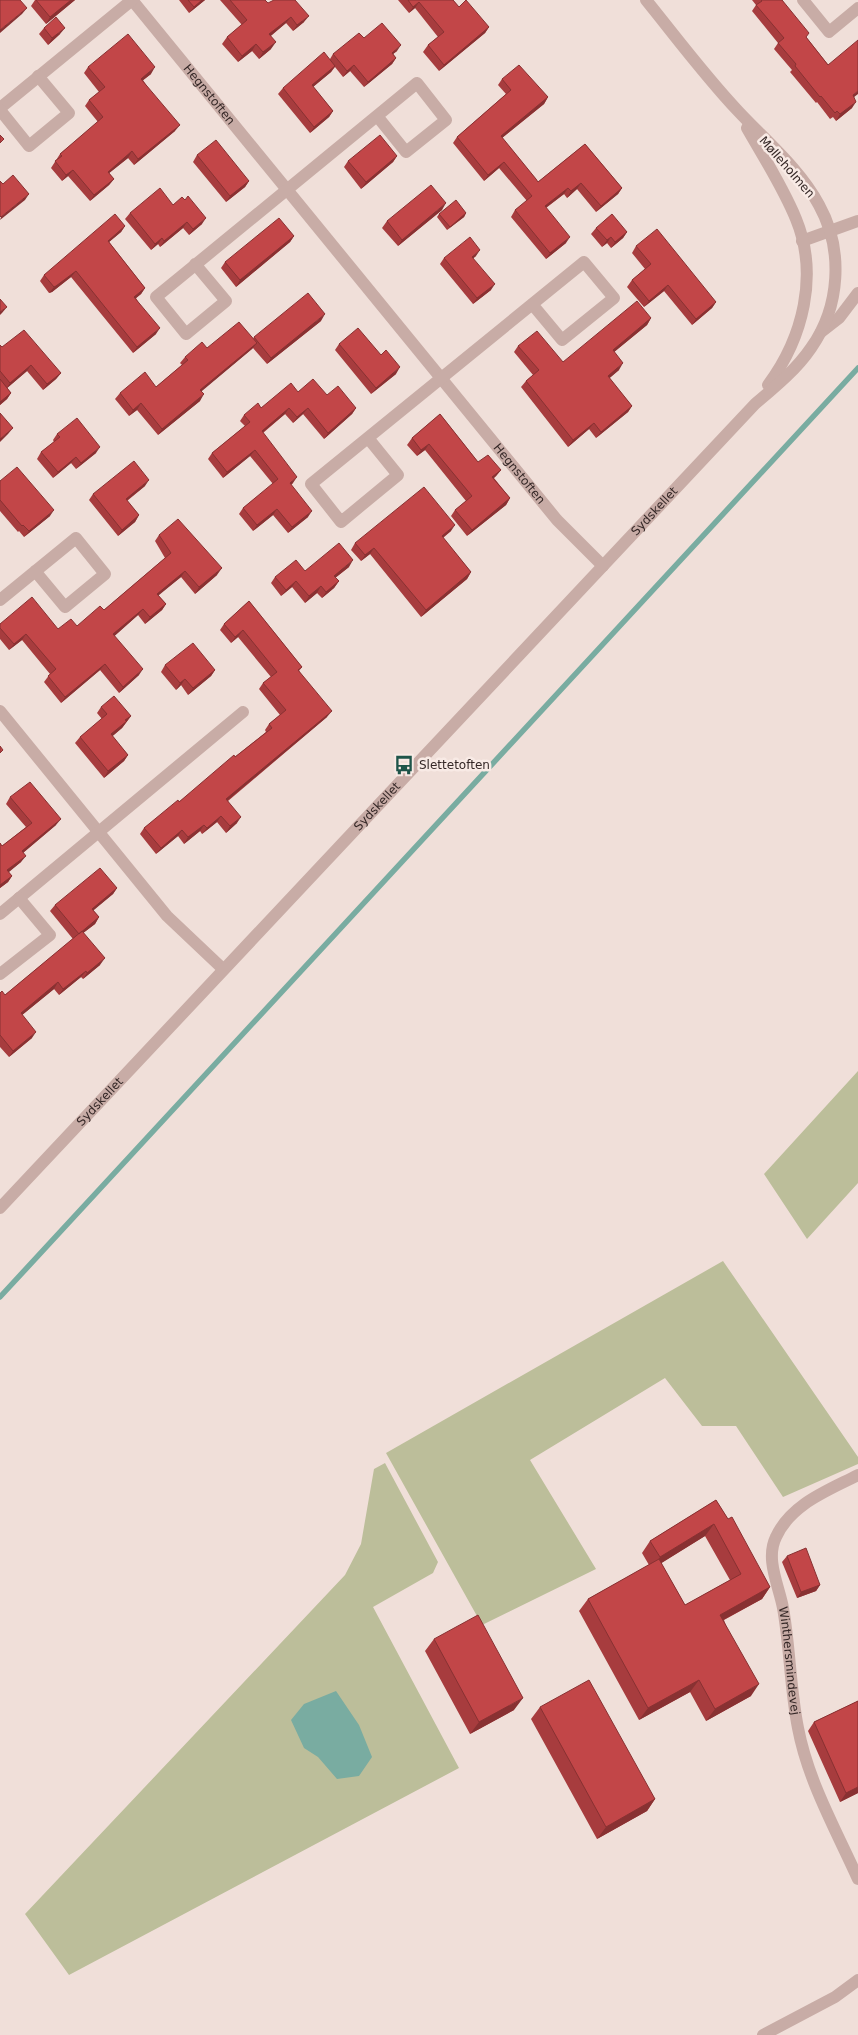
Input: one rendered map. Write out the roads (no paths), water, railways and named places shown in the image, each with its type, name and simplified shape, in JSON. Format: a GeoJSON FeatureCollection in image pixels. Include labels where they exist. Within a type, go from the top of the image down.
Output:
{"type":"FeatureCollection","features":[{"type":"Feature","properties":{"kind":"street","name":"Hegnstoften"},"geometry":{"type":"LineString","coordinates":[[38,76],[69,113],[29,146],[0,109],[38,76],[132,0],[561,525],[603,566]]}},
{"type":"Feature","properties":{"kind":"street","name":"Mølleholmen"},"geometry":{"type":"LineString","coordinates":[[646,0],[735,108],[804,182],[820,205],[830,231]]}},
{"type":"Feature","properties":{"kind":"street"},"geometry":{"type":"LineString","coordinates":[[803,0],[829,32],[858,8]]}},
{"type":"Feature","properties":{"kind":"street"},"geometry":{"type":"LineString","coordinates":[[195,264],[226,302],[186,334],[156,297],[195,264],[417,83],[446,120],[406,152],[377,116]]}},
{"type":"Feature","properties":{"kind":"street","name":"Mølleholmen"},"geometry":{"type":"LineString","coordinates":[[735,108],[784,194],[797,221],[802,241]]}},
{"type":"Feature","properties":{"kind":"street"},"geometry":{"type":"LineString","coordinates":[[802,241],[858,221]]}},
{"type":"Feature","properties":{"kind":"street","name":"Sydskellet"},"geometry":{"type":"LineString","coordinates":[[0,1208],[755,404],[790,374],[810,350],[821,332],[831,308],[835,282],[835,257],[830,231]]}},
{"type":"Feature","properties":{"kind":"street","name":"Sydskellet"},"geometry":{"type":"LineString","coordinates":[[755,404],[784,364],[796,337],[804,309],[806,284],[802,241]]}},
{"type":"Feature","properties":{"kind":"street"},"geometry":{"type":"LineString","coordinates":[[368,438],[398,475],[342,522],[311,484],[368,438],[441,378],[532,304],[584,262],[614,298],[562,340],[532,304]]}},
{"type":"Feature","properties":{"kind":"street","name":"Sydskellet"},"geometry":{"type":"LineString","coordinates":[[821,332],[839,318],[858,293]]}},
{"type":"Feature","properties":{"kind":"street"},"geometry":{"type":"LineString","coordinates":[[0,600],[76,538],[105,574],[65,607],[36,571]]}},
{"type":"Feature","properties":{"kind":"street"},"geometry":{"type":"LineString","coordinates":[[0,710],[167,916],[223,969]]}},
{"type":"Feature","properties":{"kind":"street"},"geometry":{"type":"LineString","coordinates":[[0,914],[243,712]]}},
{"type":"Feature","properties":{"kind":"street"},"geometry":{"type":"LineString","coordinates":[[0,974],[50,935],[19,898]]}},
{"type":"Feature","properties":{"kind":"street","name":"Winthersmindevej"},"geometry":{"type":"LineString","coordinates":[[858,1475],[799,1507],[783,1523],[774,1540],[772,1561],[783,1608],[798,1728],[803,1748],[811,1776],[858,1879]]}},
{"type":"Feature","properties":{"kind":"street"},"geometry":{"type":"LineString","coordinates":[[762,2035],[835,1997],[858,1980]]}},
{"type":"Feature","properties":{"kind":"water"},"geometry":{"type":"Polygon","coordinates":[[[336,1691],[359,1725],[372,1757],[359,1776],[337,1779],[318,1757],[304,1748],[291,1720],[304,1704],[336,1691]]]}},
{"type":"Feature","properties":{"kind":"waterway"},"geometry":{"type":"LineString","coordinates":[[0,1297],[858,368]]}},
{"type":"Feature","properties":{"kind":"place","name":"Slettetoften"},"geometry":{"type":"Point","coordinates":[404,765]}}]}
